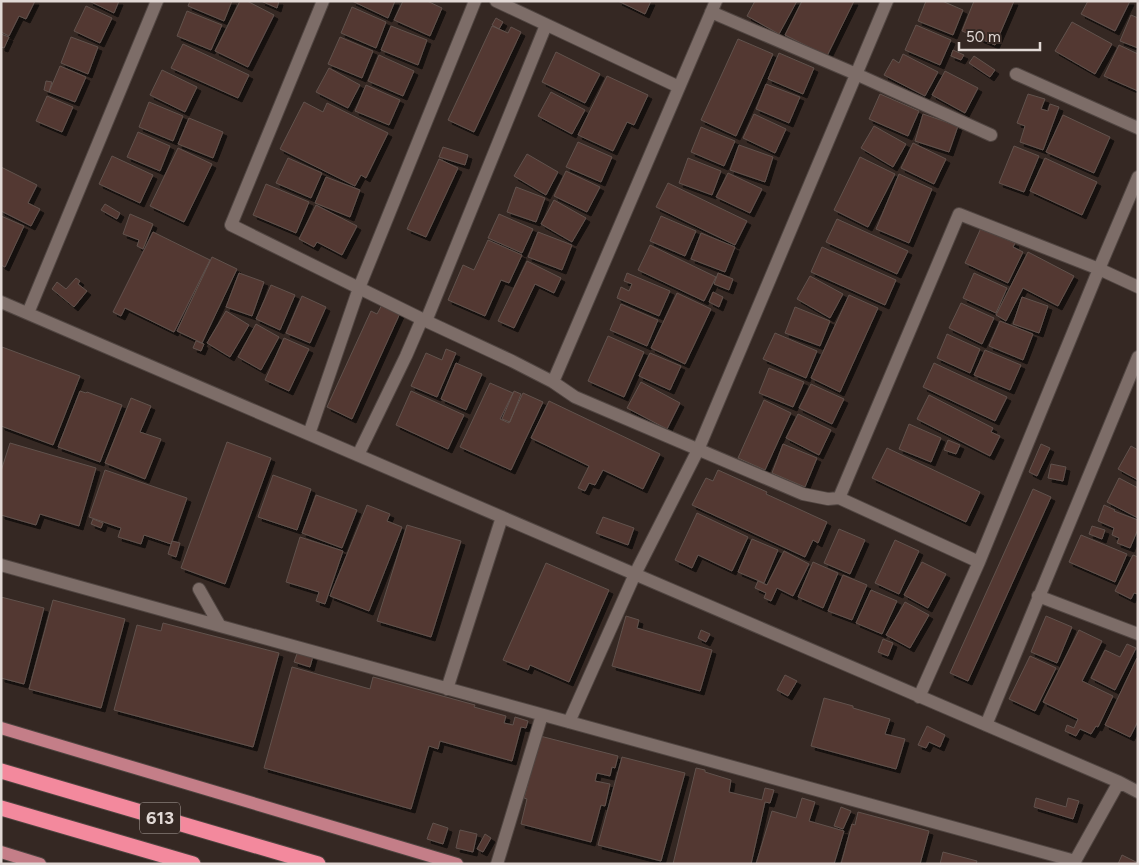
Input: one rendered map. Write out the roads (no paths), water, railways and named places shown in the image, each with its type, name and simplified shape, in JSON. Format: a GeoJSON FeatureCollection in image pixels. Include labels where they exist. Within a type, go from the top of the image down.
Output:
{"type":"FeatureCollection","features":[{"type":"Feature","properties":{"kind":"highway","name":"613"},"geometry":{"type":"LineString","coordinates":[[1,771],[318,864]]}},
{"type":"Feature","properties":{"kind":"highway","name":"613"},"geometry":{"type":"LineString","coordinates":[[1,808],[193,864]]}},
{"type":"Feature","properties":{"kind":"main road"},"geometry":{"type":"LineString","coordinates":[[1,728],[457,864]]}},
{"type":"Feature","properties":{"kind":"main road"},"geometry":{"type":"LineString","coordinates":[[1,852],[40,864]]}},
{"type":"Feature","properties":{"kind":"street"},"geometry":{"type":"LineString","coordinates":[[28,313],[157,1]]}},
{"type":"Feature","properties":{"kind":"street"},"geometry":{"type":"LineString","coordinates":[[323,1],[231,225],[512,361],[553,382],[575,397],[803,494],[828,499],[839,498],[979,562]]}},
{"type":"Feature","properties":{"kind":"street"},"geometry":{"type":"LineString","coordinates":[[308,434],[359,288],[475,1]]}},
{"type":"Feature","properties":{"kind":"street"},"geometry":{"type":"LineString","coordinates":[[496,1],[679,87]]}},
{"type":"Feature","properties":{"kind":"street"},"geometry":{"type":"LineString","coordinates":[[569,722],[635,574],[698,450],[887,1]]}},
{"type":"Feature","properties":{"kind":"street"},"geometry":{"type":"LineString","coordinates":[[553,382],[714,7],[991,136]]}},
{"type":"Feature","properties":{"kind":"street"},"geometry":{"type":"LineString","coordinates":[[358,455],[424,320],[546,24]]}},
{"type":"Feature","properties":{"kind":"street"},"geometry":{"type":"LineString","coordinates":[[1016,74],[1138,128]]}},
{"type":"Feature","properties":{"kind":"street"},"geometry":{"type":"LineString","coordinates":[[919,696],[979,562],[1138,177]]}},
{"type":"Feature","properties":{"kind":"street"},"geometry":{"type":"LineString","coordinates":[[839,498],[959,214],[1099,269],[1138,287]]}},
{"type":"Feature","properties":{"kind":"street"},"geometry":{"type":"LineString","coordinates":[[1,302],[919,696],[990,723],[1138,792]]}},
{"type":"Feature","properties":{"kind":"street"},"geometry":{"type":"LineString","coordinates":[[990,723],[1038,596],[1138,357]]}},
{"type":"Feature","properties":{"kind":"street"},"geometry":{"type":"LineString","coordinates":[[447,689],[502,517]]}},
{"type":"Feature","properties":{"kind":"street"},"geometry":{"type":"LineString","coordinates":[[1,565],[1075,862],[1119,782]]}},
{"type":"Feature","properties":{"kind":"street"},"geometry":{"type":"LineString","coordinates":[[199,589],[220,626]]}},
{"type":"Feature","properties":{"kind":"street"},"geometry":{"type":"LineString","coordinates":[[1038,596],[1138,634]]}},
{"type":"Feature","properties":{"kind":"street"},"geometry":{"type":"LineString","coordinates":[[497,864],[542,715]]}}]}
